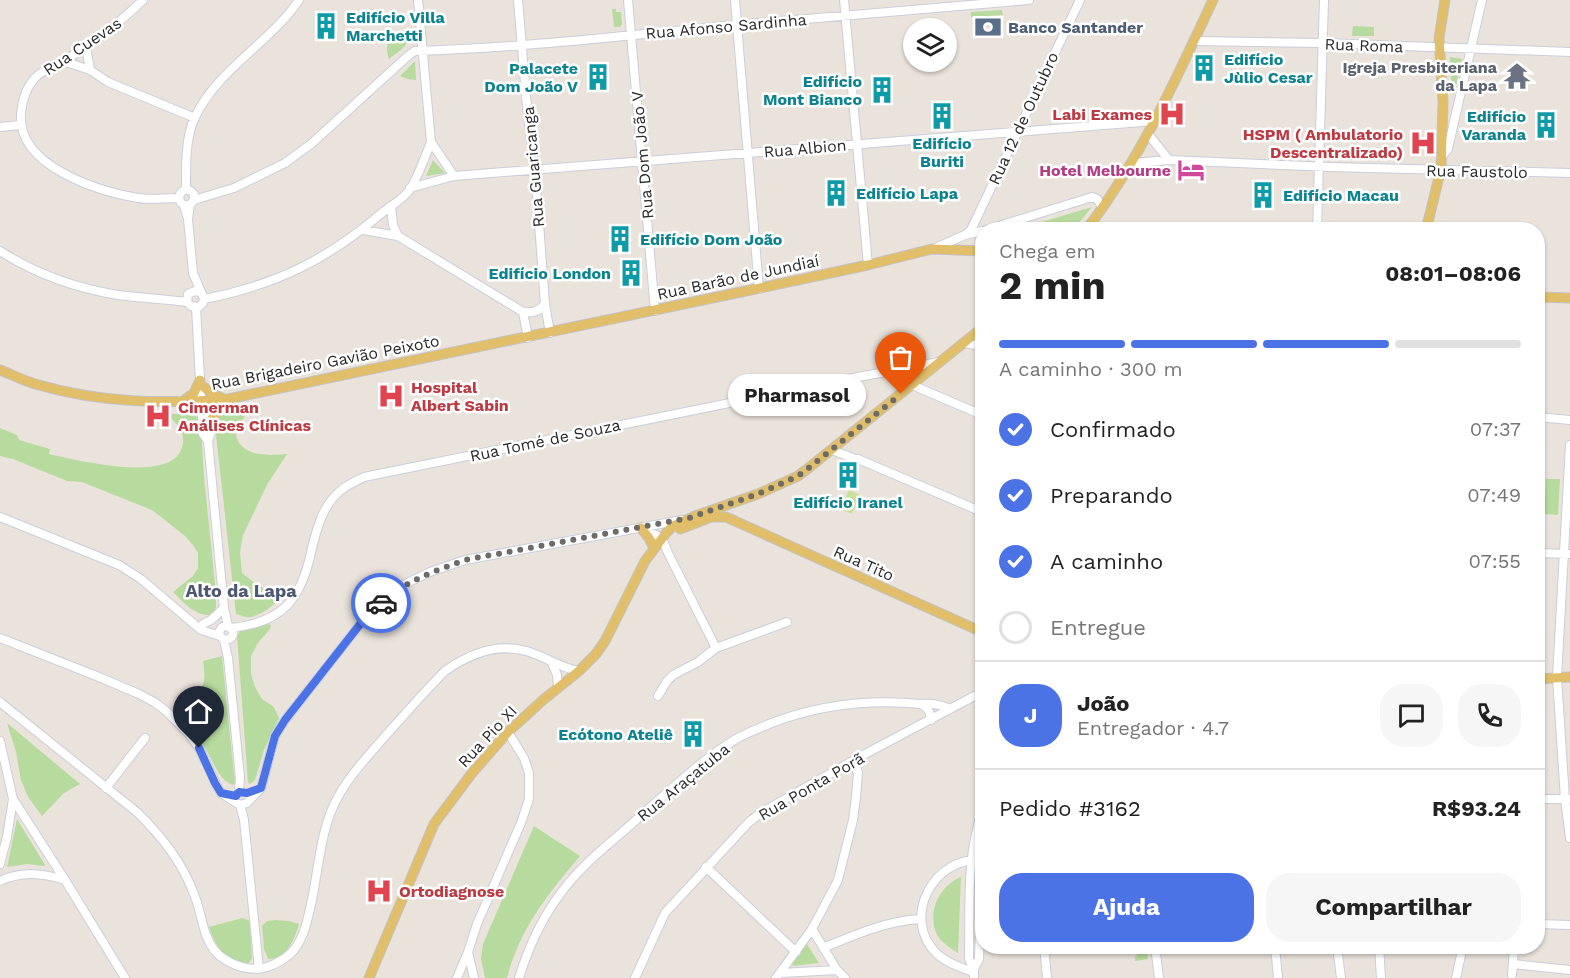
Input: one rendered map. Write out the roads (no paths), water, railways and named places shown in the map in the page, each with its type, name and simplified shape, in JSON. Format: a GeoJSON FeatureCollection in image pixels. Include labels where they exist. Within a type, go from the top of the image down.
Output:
{"type":"FeatureCollection","features":[{"type":"Feature","properties":{"kind":"main road"},"geometry":{"type":"LineString","coordinates":[[1092,222],[1132,163],[1155,122],[1213,0]]}},
{"type":"Feature","properties":{"kind":"main road"},"geometry":{"type":"LineString","coordinates":[[1428,222],[1441,169],[1443,102],[1439,38],[1445,0]]}},
{"type":"Feature","properties":{"kind":"main road","name":"Rua Barão de Jundiaí"},"geometry":{"type":"LineString","coordinates":[[550,333],[759,289],[932,249],[975,251]]}},
{"type":"Feature","properties":{"kind":"main road"},"geometry":{"type":"LineString","coordinates":[[1545,297],[1570,298]]}},
{"type":"Feature","properties":{"kind":"main road","name":"Rua Brigadeiro Gavião Peixoto"},"geometry":{"type":"LineString","coordinates":[[0,370],[38,385],[86,395],[132,401],[204,401],[226,399],[550,333]]}},
{"type":"Feature","properties":{"kind":"main road","name":"Rua Pio XI"},"geometry":{"type":"LineString","coordinates":[[369,978],[434,824],[472,773],[508,732],[579,671],[601,647],[638,573],[654,548],[673,526],[689,518],[758,494],[798,476],[975,334]]}},
{"type":"Feature","properties":{"kind":"main road"},"geometry":{"type":"LineString","coordinates":[[182,402],[194,393],[200,382],[215,395],[226,399],[210,422]]}},
{"type":"Feature","properties":{"kind":"main road"},"geometry":{"type":"LineString","coordinates":[[732,503],[734,520]]}},
{"type":"Feature","properties":{"kind":"main road","name":"Rua Pio XI"},"geometry":{"type":"LineString","coordinates":[[662,538],[711,517],[721,516],[734,520]]}},
{"type":"Feature","properties":{"kind":"main road","name":"Rua Tito"},"geometry":{"type":"LineString","coordinates":[[734,520],[975,629]]}},
{"type":"Feature","properties":{"kind":"main road"},"geometry":{"type":"LineString","coordinates":[[641,528],[654,548]]}},
{"type":"Feature","properties":{"kind":"main road"},"geometry":{"type":"LineString","coordinates":[[1545,678],[1570,677]]}},
{"type":"Feature","properties":{"kind":"street","name":"Rua Cuevas"},"geometry":{"type":"LineString","coordinates":[[20,125],[23,100],[27,89],[37,77],[117,25],[143,0]]}},
{"type":"Feature","properties":{"kind":"street"},"geometry":{"type":"LineString","coordinates":[[193,273],[202,295],[201,305],[196,307],[191,306],[189,296],[193,273],[186,174],[189,139],[195,118],[209,93],[280,25],[299,0]]}},
{"type":"Feature","properties":{"kind":"street"},"geometry":{"type":"LineString","coordinates":[[418,0],[431,142],[454,176]]}},
{"type":"Feature","properties":{"kind":"street","name":"Rua Guaricanga"},"geometry":{"type":"LineString","coordinates":[[518,0],[535,170],[545,304],[550,333]]}},
{"type":"Feature","properties":{"kind":"street","name":"Rua Dom João V"},"geometry":{"type":"LineString","coordinates":[[628,0],[656,311]]}},
{"type":"Feature","properties":{"kind":"street"},"geometry":{"type":"LineString","coordinates":[[735,0],[759,289]]}},
{"type":"Feature","properties":{"kind":"street"},"geometry":{"type":"LineString","coordinates":[[844,0],[868,265]]}},
{"type":"Feature","properties":{"kind":"street","name":"Rua Afonso Sardinha"},"geometry":{"type":"LineString","coordinates":[[422,51],[522,45],[1029,0]]}},
{"type":"Feature","properties":{"kind":"street","name":"Rua 12 de Outubro"},"geometry":{"type":"LineString","coordinates":[[965,235],[970,230],[1080,0]]}},
{"type":"Feature","properties":{"kind":"street"},"geometry":{"type":"LineString","coordinates":[[1317,222],[1324,0]]}},
{"type":"Feature","properties":{"kind":"street"},"geometry":{"type":"LineString","coordinates":[[1441,157],[1448,149],[1482,0]]}},
{"type":"Feature","properties":{"kind":"street","name":"Rua Roma"},"geometry":{"type":"LineString","coordinates":[[1194,41],[1570,52]]}},
{"type":"Feature","properties":{"kind":"street"},"geometry":{"type":"LineString","coordinates":[[86,47],[90,70]]}},
{"type":"Feature","properties":{"kind":"street"},"geometry":{"type":"LineString","coordinates":[[0,127],[20,125],[36,153],[51,166],[70,177],[111,191],[139,198],[188,199],[209,196],[244,183],[285,163],[311,144],[409,54],[422,51]]}},
{"type":"Feature","properties":{"kind":"street"},"geometry":{"type":"LineString","coordinates":[[63,62],[90,70],[108,82],[195,118]]}},
{"type":"Feature","properties":{"kind":"street","name":"Rua Albion"},"geometry":{"type":"LineString","coordinates":[[410,188],[454,176],[1155,122]]}},
{"type":"Feature","properties":{"kind":"street"},"geometry":{"type":"LineString","coordinates":[[1148,134],[1168,160]]}},
{"type":"Feature","properties":{"kind":"street"},"geometry":{"type":"LineString","coordinates":[[0,251],[39,273],[70,285],[117,295],[172,300],[189,296],[195,291],[202,295],[261,285],[318,259],[363,230],[410,188],[431,142]]}},
{"type":"Feature","properties":{"kind":"street","name":"Rua Faustolo"},"geometry":{"type":"LineString","coordinates":[[1132,163],[1168,160],[1319,167],[1570,173]]}},
{"type":"Feature","properties":{"kind":"street"},"geometry":{"type":"LineString","coordinates":[[1011,222],[1092,197],[1097,199],[1102,207]]}},
{"type":"Feature","properties":{"kind":"street"},"geometry":{"type":"LineString","coordinates":[[391,206],[393,225],[398,236]]}},
{"type":"Feature","properties":{"kind":"street"},"geometry":{"type":"LineString","coordinates":[[363,230],[398,236],[523,312],[535,312],[545,304]]}},
{"type":"Feature","properties":{"kind":"street"},"geometry":{"type":"LineString","coordinates":[[932,249],[975,232]]}},
{"type":"Feature","properties":{"kind":"street"},"geometry":{"type":"LineString","coordinates":[[196,307],[200,382],[210,422],[211,433],[208,441],[225,632],[231,648],[228,658],[259,969]]}},
{"type":"Feature","properties":{"kind":"street"},"geometry":{"type":"LineString","coordinates":[[523,312],[528,338]]}},
{"type":"Feature","properties":{"kind":"street"},"geometry":{"type":"LineString","coordinates":[[964,343],[975,345]]}},
{"type":"Feature","properties":{"kind":"street","name":"Rua Tomé de Souza"},"geometry":{"type":"LineString","coordinates":[[225,632],[279,613],[294,598],[303,580],[324,512],[340,491],[364,477],[941,362]]}},
{"type":"Feature","properties":{"kind":"street"},"geometry":{"type":"LineString","coordinates":[[912,385],[975,412]]}},
{"type":"Feature","properties":{"kind":"street"},"geometry":{"type":"LineString","coordinates":[[204,401],[203,434],[208,441]]}},
{"type":"Feature","properties":{"kind":"street"},"geometry":{"type":"LineString","coordinates":[[1545,418],[1570,420]]}},
{"type":"Feature","properties":{"kind":"street"},"geometry":{"type":"LineString","coordinates":[[1570,445],[1567,554],[1557,677],[1570,838]]}},
{"type":"Feature","properties":{"kind":"street"},"geometry":{"type":"LineString","coordinates":[[835,448],[975,509]]}},
{"type":"Feature","properties":{"kind":"street"},"geometry":{"type":"LineString","coordinates":[[0,517],[119,565],[141,579],[200,625],[201,630],[225,632]]}},
{"type":"Feature","properties":{"kind":"street"},"geometry":{"type":"LineString","coordinates":[[0,638],[140,694],[154,702],[189,734],[199,748],[221,793],[242,798],[261,788],[275,736],[285,720],[361,623],[391,593],[430,572],[465,560],[689,518]]}},
{"type":"Feature","properties":{"kind":"street"},"geometry":{"type":"LineString","coordinates":[[641,528],[662,538],[716,648]]}},
{"type":"Feature","properties":{"kind":"street"},"geometry":{"type":"LineString","coordinates":[[1545,553],[1567,554]]}},
{"type":"Feature","properties":{"kind":"street"},"geometry":{"type":"LineString","coordinates":[[200,625],[211,620],[224,608]]}},
{"type":"Feature","properties":{"kind":"street"},"geometry":{"type":"LineString","coordinates":[[658,696],[673,675],[698,662],[716,648],[787,622]]}},
{"type":"Feature","properties":{"kind":"street"},"geometry":{"type":"LineString","coordinates":[[0,702],[158,833],[176,857],[195,896],[206,936],[215,951],[227,961],[241,967],[259,969],[273,965],[288,956],[299,941],[307,924],[325,830],[331,809],[339,794],[353,774],[431,684],[458,662],[481,651],[503,649],[526,651],[566,669],[579,671]]}},
{"type":"Feature","properties":{"kind":"street"},"geometry":{"type":"LineString","coordinates":[[552,663],[557,675],[558,687]]}},
{"type":"Feature","properties":{"kind":"street","name":"Rua Ponta Porã"},"geometry":{"type":"LineString","coordinates":[[635,978],[665,913],[749,822],[854,760],[975,696]]}},
{"type":"Feature","properties":{"kind":"street","name":"Rua Araçatuba"},"geometry":{"type":"LineString","coordinates":[[519,978],[535,936],[566,885],[593,857],[663,796],[738,738],[818,708],[852,703],[932,703],[950,709]]}},
{"type":"Feature","properties":{"kind":"street"},"geometry":{"type":"LineString","coordinates":[[921,704],[928,708],[931,720]]}},
{"type":"Feature","properties":{"kind":"street"},"geometry":{"type":"LineString","coordinates":[[0,714],[11,711]]}},
{"type":"Feature","properties":{"kind":"street"},"geometry":{"type":"LineString","coordinates":[[457,978],[529,799],[529,772],[524,758],[508,732]]}},
{"type":"Feature","properties":{"kind":"street"},"geometry":{"type":"LineString","coordinates":[[106,788],[146,738]]}},
{"type":"Feature","properties":{"kind":"street"},"geometry":{"type":"LineString","coordinates":[[0,741],[13,799],[125,978]]}},
{"type":"Feature","properties":{"kind":"street"},"geometry":{"type":"LineString","coordinates":[[778,975],[812,929],[838,880],[853,820],[858,773],[854,760]]}},
{"type":"Feature","properties":{"kind":"street"},"geometry":{"type":"LineString","coordinates":[[0,864],[13,799]]}},
{"type":"Feature","properties":{"kind":"street"},"geometry":{"type":"LineString","coordinates":[[1545,799],[1568,799]]}},
{"type":"Feature","properties":{"kind":"street"},"geometry":{"type":"LineString","coordinates":[[974,973],[969,959],[972,859],[975,847]]}},
{"type":"Feature","properties":{"kind":"street"},"geometry":{"type":"LineString","coordinates":[[974,973],[956,966],[936,953],[927,939],[920,919],[923,901],[937,877],[956,865],[975,859]]}},
{"type":"Feature","properties":{"kind":"street"},"geometry":{"type":"LineString","coordinates":[[706,867],[796,952]]}},
{"type":"Feature","properties":{"kind":"street"},"geometry":{"type":"LineString","coordinates":[[0,881],[30,873],[48,874],[65,880]]}},
{"type":"Feature","properties":{"kind":"street"},"geometry":{"type":"LineString","coordinates":[[823,948],[856,934],[896,922],[920,919]]}},
{"type":"Feature","properties":{"kind":"street"},"geometry":{"type":"LineString","coordinates":[[1545,924],[1570,926]]}},
{"type":"Feature","properties":{"kind":"street"},"geometry":{"type":"LineString","coordinates":[[812,929],[837,970],[845,978]]}},
{"type":"Feature","properties":{"kind":"street"},"geometry":{"type":"LineString","coordinates":[[468,952],[474,978]]}},
{"type":"Feature","properties":{"kind":"street"},"geometry":{"type":"LineString","coordinates":[[974,973],[979,954]]}},
{"type":"Feature","properties":{"kind":"street"},"geometry":{"type":"LineString","coordinates":[[1045,954],[1047,978]]}},
{"type":"Feature","properties":{"kind":"street"},"geometry":{"type":"LineString","coordinates":[[1156,954],[1159,978]]}},
{"type":"Feature","properties":{"kind":"street"},"geometry":{"type":"LineString","coordinates":[[1276,954],[1278,978]]}},
{"type":"Feature","properties":{"kind":"street"},"geometry":{"type":"LineString","coordinates":[[1338,954],[1341,978]]}},
{"type":"Feature","properties":{"kind":"street"},"geometry":{"type":"LineString","coordinates":[[1380,954],[1382,978]]}},
{"type":"Feature","properties":{"kind":"street"},"geometry":{"type":"LineString","coordinates":[[1456,978],[1461,954]]}},
{"type":"Feature","properties":{"kind":"street"},"geometry":{"type":"LineString","coordinates":[[1512,975],[1514,954]]}},
{"type":"Feature","properties":{"kind":"street"},"geometry":{"type":"LineString","coordinates":[[1513,964],[1570,970]]}},
{"type":"Feature","properties":{"kind":"street"},"geometry":{"type":"LineString","coordinates":[[778,975],[837,970]]}},
{"type":"Feature","properties":{"kind":"place","name":"Edifício Villa Marchetti"},"geometry":{"type":"Point","coordinates":[326,26]}},
{"type":"Feature","properties":{"kind":"place","name":"Banco Santander"},"geometry":{"type":"Point","coordinates":[988,27]}},
{"type":"Feature","properties":{"kind":"place","name":"Edifício Jùlio Cesar"},"geometry":{"type":"Point","coordinates":[1204,68]}},
{"type":"Feature","properties":{"kind":"place","name":"Igreja Presbiteriana da Lapa"},"geometry":{"type":"Point","coordinates":[1517,76]}},
{"type":"Feature","properties":{"kind":"place","name":"Palacete Dom João V"},"geometry":{"type":"Point","coordinates":[598,77]}},
{"type":"Feature","properties":{"kind":"place","name":"Edifício Mont Bianco"},"geometry":{"type":"Point","coordinates":[882,90]}},
{"type":"Feature","properties":{"kind":"place","name":"Labi Exames"},"geometry":{"type":"Point","coordinates":[1172,114]}},
{"type":"Feature","properties":{"kind":"place","name":"Edifício Buriti"},"geometry":{"type":"Point","coordinates":[942,116]}},
{"type":"Feature","properties":{"kind":"place","name":"Edifício Varanda"},"geometry":{"type":"Point","coordinates":[1546,125]}},
{"type":"Feature","properties":{"kind":"place","name":"HSPM ( Ambulatorio Descentralizado)"},"geometry":{"type":"Point","coordinates":[1423,143]}},
{"type":"Feature","properties":{"kind":"place","name":"Hotel Melbourne"},"geometry":{"type":"Point","coordinates":[1191,170]}},
{"type":"Feature","properties":{"kind":"place","name":"Edifício Lapa"},"geometry":{"type":"Point","coordinates":[836,193]}},
{"type":"Feature","properties":{"kind":"place","name":"Edifício Macau"},"geometry":{"type":"Point","coordinates":[1263,195]}},
{"type":"Feature","properties":{"kind":"place","name":"Edifício Dom João"},"geometry":{"type":"Point","coordinates":[620,239]}},
{"type":"Feature","properties":{"kind":"place","name":"Edifício London"},"geometry":{"type":"Point","coordinates":[631,273]}},
{"type":"Feature","properties":{"kind":"place","name":"Pharmasol"},"geometry":{"type":"Point","coordinates":[901,394]}},
{"type":"Feature","properties":{"kind":"place","name":"Hospital Albert Sabin"},"geometry":{"type":"Point","coordinates":[391,396]}},
{"type":"Feature","properties":{"kind":"place","name":"Cimerman Análises Clínicas"},"geometry":{"type":"Point","coordinates":[158,416]}},
{"type":"Feature","properties":{"kind":"place","name":"Edifício Iranel"},"geometry":{"type":"Point","coordinates":[848,475]}},
{"type":"Feature","properties":{"kind":"place","name":"Ecótono Ateliê"},"geometry":{"type":"Point","coordinates":[693,734]}},
{"type":"Feature","properties":{"kind":"place","name":"Ortodiagnose"},"geometry":{"type":"Point","coordinates":[379,891]}},
{"type":"Feature","properties":{"kind":"district","name":"Alto da Lapa"},"geometry":{"type":"Point","coordinates":[241,591]}}]}
